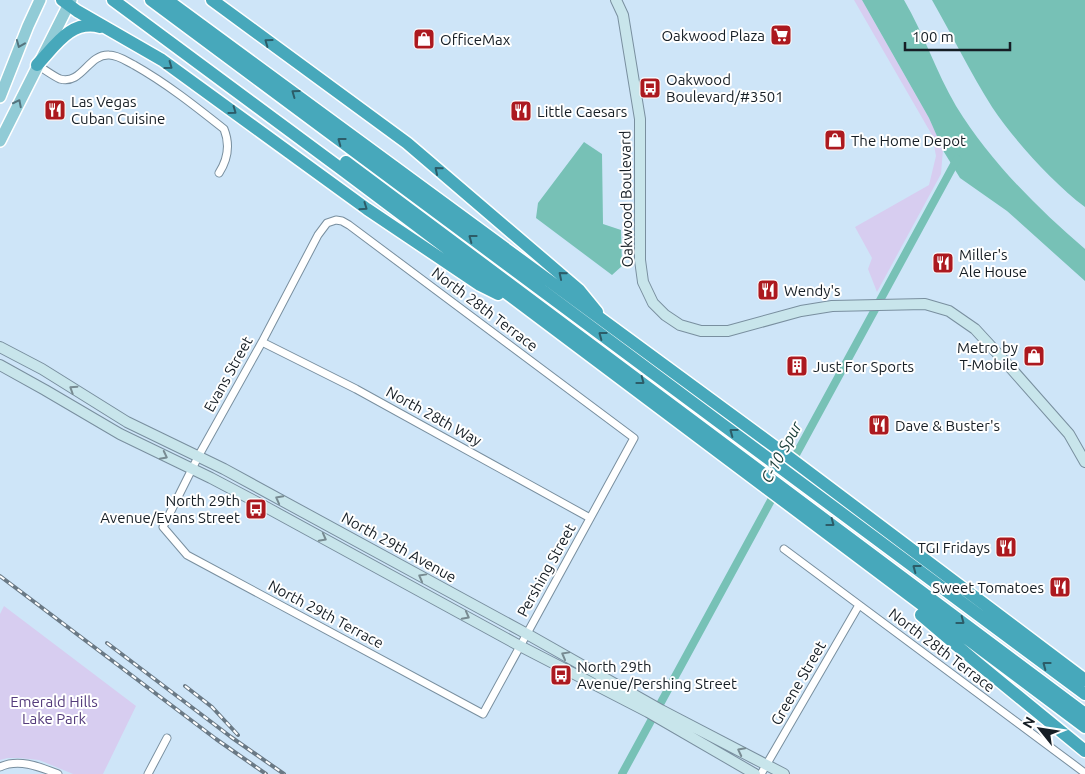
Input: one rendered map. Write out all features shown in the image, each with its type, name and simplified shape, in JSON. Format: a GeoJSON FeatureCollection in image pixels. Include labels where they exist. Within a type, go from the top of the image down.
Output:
{"type":"FeatureCollection","features":[{"type":"Feature","properties":{"kind":"highway"},"geometry":{"type":"LineString","coordinates":[[113,0],[526,309],[762,479]]}},
{"type":"Feature","properties":{"kind":"highway"},"geometry":{"type":"LineString","coordinates":[[127,0],[790,500],[1085,714]]}},
{"type":"Feature","properties":{"kind":"highway"},"geometry":{"type":"LineString","coordinates":[[151,0],[775,455],[1085,694]]}},
{"type":"Feature","properties":{"kind":"highway"},"geometry":{"type":"LineString","coordinates":[[167,0],[606,324],[775,455]]}},
{"type":"Feature","properties":{"kind":"highway"},"geometry":{"type":"LineString","coordinates":[[212,0],[406,143],[579,290],[606,324]]}},
{"type":"Feature","properties":{"kind":"highway"},"geometry":{"type":"LineString","coordinates":[[67,2],[162,60],[367,209],[480,285],[526,309]]}},
{"type":"Feature","properties":{"kind":"highway"},"geometry":{"type":"LineString","coordinates":[[37,65],[65,34],[73,28],[87,25],[112,31]]}},
{"type":"Feature","properties":{"kind":"highway"},"geometry":{"type":"LineString","coordinates":[[803,476],[972,596],[1085,680]]}},
{"type":"Feature","properties":{"kind":"highway"},"geometry":{"type":"LineString","coordinates":[[790,500],[877,571],[1085,727]]}},
{"type":"Feature","properties":{"kind":"highway"},"geometry":{"type":"LineString","coordinates":[[877,571],[888,587],[1085,751]]}},
{"type":"Feature","properties":{"kind":"highway"},"geometry":{"type":"LineString","coordinates":[[972,596],[1085,670]]}},
{"type":"Feature","properties":{"kind":"main road"},"geometry":{"type":"LineString","coordinates":[[0,97],[40,0]]}},
{"type":"Feature","properties":{"kind":"main road"},"geometry":{"type":"LineString","coordinates":[[0,141],[67,2]]}},
{"type":"Feature","properties":{"kind":"street","name":"Oakwood Boulevard"},"geometry":{"type":"LineString","coordinates":[[616,0],[623,15],[639,107],[640,260],[643,282],[653,303],[680,325],[701,330],[728,331],[801,310],[832,306],[925,304],[949,311],[975,329],[1069,434],[1085,462]]}},
{"type":"Feature","properties":{"kind":"street"},"geometry":{"type":"LineString","coordinates":[[37,65],[61,79],[70,79],[81,73],[97,58],[111,55],[153,76],[224,129],[228,148],[226,159],[219,173]]}},
{"type":"Feature","properties":{"kind":"street","name":"North 28th Terrace"},"geometry":{"type":"LineString","coordinates":[[318,234],[327,223],[336,220],[344,222],[634,438]]}},
{"type":"Feature","properties":{"kind":"street","name":"Evans Street"},"geometry":{"type":"LineString","coordinates":[[164,527],[199,455],[262,342],[318,234]]}},
{"type":"Feature","properties":{"kind":"street","name":"North 28th Way"},"geometry":{"type":"LineString","coordinates":[[262,342],[356,389],[590,518]]}},
{"type":"Feature","properties":{"kind":"street","name":"North 29th Avenue"},"geometry":{"type":"LineString","coordinates":[[0,347],[48,373],[127,422],[199,455],[527,634],[755,774]]}},
{"type":"Feature","properties":{"kind":"street","name":"North 29th Avenue"},"geometry":{"type":"LineString","coordinates":[[0,365],[120,434],[211,478],[520,646],[784,774]]}},
{"type":"Feature","properties":{"kind":"street","name":"Pershing Street"},"geometry":{"type":"LineString","coordinates":[[483,714],[634,438]]}},
{"type":"Feature","properties":{"kind":"street","name":"North 29th Terrace"},"geometry":{"type":"LineString","coordinates":[[164,527],[187,554],[483,714]]}},
{"type":"Feature","properties":{"kind":"street","name":"North 28th Terrace"},"geometry":{"type":"LineString","coordinates":[[784,549],[1085,773]]}},
{"type":"Feature","properties":{"kind":"street","name":"Greene Street"},"geometry":{"type":"LineString","coordinates":[[761,774],[858,605]]}},
{"type":"Feature","properties":{"kind":"street"},"geometry":{"type":"LineString","coordinates":[[148,774],[167,738]]}},
{"type":"Feature","properties":{"kind":"street"},"geometry":{"type":"LineString","coordinates":[[0,768],[5,765],[36,765],[58,774]]}},
{"type":"Feature","properties":{"kind":"street"},"geometry":{"type":"LineString","coordinates":[[34,774],[36,765]]}},
{"type":"Feature","properties":{"kind":"green space"},"geometry":{"type":"Polygon","coordinates":[[[854,0],[862,0],[929,118],[943,149],[941,174],[877,292],[868,269],[872,258],[855,227],[929,185],[936,156],[932,135],[854,0]]]}},
{"type":"Feature","properties":{"kind":"green space","name":"Emerald Hills Lake Park"},"geometry":{"type":"Polygon","coordinates":[[[4,606],[136,706],[103,774],[73,774],[39,760],[8,758],[0,760],[0,614],[4,606]]]}},
{"type":"Feature","properties":{"kind":"shaded area"},"geometry":{"type":"Polygon","coordinates":[[[862,0],[904,0],[942,80],[969,126],[1015,182],[1049,217],[1085,249],[1085,281],[1007,211],[960,178],[944,152],[929,118],[862,0]]]}},
{"type":"Feature","properties":{"kind":"shaded area"},"geometry":{"type":"Polygon","coordinates":[[[932,0],[1085,0],[1085,207],[1047,174],[1001,120],[976,80],[932,0]]]}},
{"type":"Feature","properties":{"kind":"shaded area"},"geometry":{"type":"Polygon","coordinates":[[[584,142],[602,154],[603,224],[621,230],[622,266],[612,275],[536,218],[538,203],[584,142]]]}},
{"type":"Feature","properties":{"kind":"waterway","name":"C-10 Spur"},"geometry":{"type":"LineString","coordinates":[[622,774],[957,159]]}},
{"type":"Feature","properties":{"kind":"railway"},"geometry":{"type":"LineString","coordinates":[[0,576],[216,739],[266,774]]}},
{"type":"Feature","properties":{"kind":"railway"},"geometry":{"type":"LineString","coordinates":[[107,643],[231,737],[284,774]]}},
{"type":"Feature","properties":{"kind":"railway"},"geometry":{"type":"LineString","coordinates":[[185,686],[212,707],[238,735]]}},
{"type":"Feature","properties":{"kind":"place","name":"Oakwood Plaza"},"geometry":{"type":"Point","coordinates":[781,35]}},
{"type":"Feature","properties":{"kind":"place","name":"OfficeMax"},"geometry":{"type":"Point","coordinates":[424,39]}},
{"type":"Feature","properties":{"kind":"place","name":"Oakwood Boulevard/#3501"},"geometry":{"type":"Point","coordinates":[650,88]}},
{"type":"Feature","properties":{"kind":"place","name":"Las Vegas Cuban Cuisine"},"geometry":{"type":"Point","coordinates":[55,110]}},
{"type":"Feature","properties":{"kind":"place","name":"Little Caesars"},"geometry":{"type":"Point","coordinates":[521,111]}},
{"type":"Feature","properties":{"kind":"place","name":"The Home Depot"},"geometry":{"type":"Point","coordinates":[835,140]}},
{"type":"Feature","properties":{"kind":"place","name":"Miller's Ale House"},"geometry":{"type":"Point","coordinates":[943,263]}},
{"type":"Feature","properties":{"kind":"place","name":"Wendy's"},"geometry":{"type":"Point","coordinates":[768,290]}},
{"type":"Feature","properties":{"kind":"place","name":"Metro by T-Mobile"},"geometry":{"type":"Point","coordinates":[1034,356]}},
{"type":"Feature","properties":{"kind":"place","name":"Just For Sports"},"geometry":{"type":"Point","coordinates":[797,366]}},
{"type":"Feature","properties":{"kind":"place","name":"Dave & Buster's"},"geometry":{"type":"Point","coordinates":[879,425]}},
{"type":"Feature","properties":{"kind":"place","name":"North 29th Avenue/Evans Street"},"geometry":{"type":"Point","coordinates":[256,509]}},
{"type":"Feature","properties":{"kind":"place","name":"TGI Fridays"},"geometry":{"type":"Point","coordinates":[1006,547]}},
{"type":"Feature","properties":{"kind":"place","name":"Sweet Tomatoes"},"geometry":{"type":"Point","coordinates":[1060,587]}},
{"type":"Feature","properties":{"kind":"place","name":"North 29th Avenue/Pershing Street"},"geometry":{"type":"Point","coordinates":[561,675]}}]}
